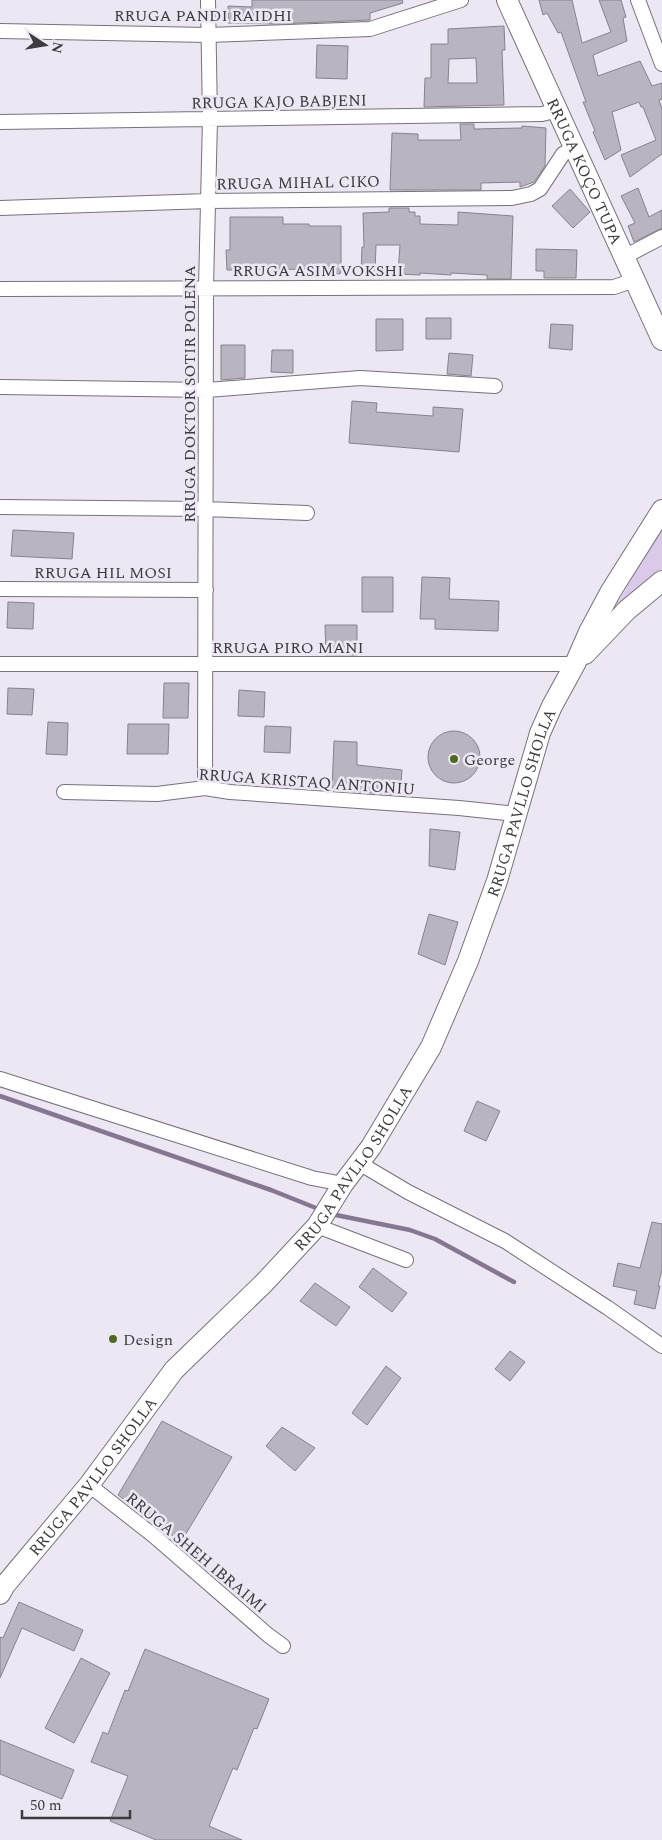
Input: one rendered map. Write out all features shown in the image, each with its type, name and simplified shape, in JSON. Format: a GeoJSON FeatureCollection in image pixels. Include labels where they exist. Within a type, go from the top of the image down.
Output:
{"type":"FeatureCollection","features":[{"type":"Feature","properties":{"kind":"street","name":"RRUGA DOKTOR SOTIR POLENA"},"geometry":{"type":"LineString","coordinates":[[205,788],[206,287],[210,119],[208,0]]}},
{"type":"Feature","properties":{"kind":"street","name":"RRUGA PANDI RAIDHI"},"geometry":{"type":"LineString","coordinates":[[0,31],[208,35],[370,29],[462,0]]}},
{"type":"Feature","properties":{"kind":"street","name":"RRUGA KOÇO TUPA"},"geometry":{"type":"LineString","coordinates":[[507,0],[662,340]]}},
{"type":"Feature","properties":{"kind":"street"},"geometry":{"type":"LineString","coordinates":[[638,0],[661,61]]}},
{"type":"Feature","properties":{"kind":"street","name":"RRUGA KAJO BABJENI"},"geometry":{"type":"LineString","coordinates":[[0,122],[542,114],[558,110]]}},
{"type":"Feature","properties":{"kind":"street","name":"RRUGA MIHAL CIKO"},"geometry":{"type":"LineString","coordinates":[[0,208],[208,201],[512,198],[531,194],[540,189],[563,154],[575,147]]}},
{"type":"Feature","properties":{"kind":"street"},"geometry":{"type":"LineString","coordinates":[[624,257],[662,237]]}},
{"type":"Feature","properties":{"kind":"street","name":"RRUGA ASIM VOKSHI"},"geometry":{"type":"LineString","coordinates":[[0,289],[614,287],[635,280]]}},
{"type":"Feature","properties":{"kind":"street"},"geometry":{"type":"LineString","coordinates":[[0,387],[207,390],[360,378],[494,386]]}},
{"type":"Feature","properties":{"kind":"street"},"geometry":{"type":"LineString","coordinates":[[0,506],[307,512]]}},
{"type":"Feature","properties":{"kind":"street","name":"RRUGA PAVLLO SHOLLA"},"geometry":{"type":"LineString","coordinates":[[0,1594],[5,1585],[90,1485],[174,1370],[264,1283],[317,1226],[358,1163],[371,1148],[431,1047],[468,961],[497,881],[540,733],[611,591],[662,510]]}},
{"type":"Feature","properties":{"kind":"street","name":"RRUGA PAVLLO SHOLLA"},"geometry":{"type":"LineString","coordinates":[[575,664],[627,610],[662,581]]}},
{"type":"Feature","properties":{"kind":"street","name":"RRUGA HIL MOSI"},"geometry":{"type":"LineString","coordinates":[[0,589],[206,590]]}},
{"type":"Feature","properties":{"kind":"street","name":"RRUGA PIRO MANI"},"geometry":{"type":"LineString","coordinates":[[0,664],[575,664]]}},
{"type":"Feature","properties":{"kind":"street","name":"RRUGA KRISTAQ ANTONIU"},"geometry":{"type":"LineString","coordinates":[[64,792],[157,794],[205,788],[230,792],[459,808],[516,814]]}},
{"type":"Feature","properties":{"kind":"street"},"geometry":{"type":"LineString","coordinates":[[0,1079],[312,1178],[338,1192]]}},
{"type":"Feature","properties":{"kind":"street"},"geometry":{"type":"LineString","coordinates":[[358,1163],[408,1192],[505,1241],[608,1308],[662,1346]]}},
{"type":"Feature","properties":{"kind":"street"},"geometry":{"type":"LineString","coordinates":[[317,1226],[406,1260]]}},
{"type":"Feature","properties":{"kind":"street","name":"RRUGA SHEH IBRAIMI"},"geometry":{"type":"LineString","coordinates":[[90,1485],[154,1536],[283,1646]]}},
{"type":"Feature","properties":{"kind":"shaded area"},"geometry":{"type":"Polygon","coordinates":[[[662,526],[662,569],[616,606],[662,526]]]}},
{"type":"Feature","properties":{"kind":"building"},"geometry":{"type":"Polygon","coordinates":[[[252,0],[402,0],[403,3],[370,13],[370,20],[277,24],[228,23],[228,6],[252,7],[252,0]]]}},
{"type":"Feature","properties":{"kind":"building"},"geometry":{"type":"Polygon","coordinates":[[[539,0],[572,0],[582,43],[611,32],[599,0],[621,0],[626,17],[623,18],[627,41],[593,55],[598,76],[640,61],[652,86],[662,83],[662,99],[659,100],[662,109],[662,154],[630,177],[621,155],[656,140],[643,107],[641,107],[639,102],[612,112],[621,150],[605,160],[593,132],[595,131],[583,102],[586,102],[561,32],[558,33],[547,13],[543,15],[539,0]]]}},
{"type":"Feature","properties":{"kind":"building"},"geometry":{"type":"Polygon","coordinates":[[[504,26],[505,50],[502,50],[504,105],[424,107],[425,78],[431,78],[431,44],[448,44],[448,29],[504,26]],[[476,58],[449,59],[448,83],[477,83],[476,58]]]}},
{"type":"Feature","properties":{"kind":"building"},"geometry":{"type":"Polygon","coordinates":[[[317,45],[348,46],[347,79],[316,78],[317,45]]]}},
{"type":"Feature","properties":{"kind":"building"},"geometry":{"type":"Polygon","coordinates":[[[460,124],[474,124],[474,129],[522,128],[522,126],[546,128],[545,166],[534,182],[520,187],[520,182],[481,183],[481,190],[390,190],[392,133],[418,134],[418,140],[461,140],[460,124]]]}},
{"type":"Feature","properties":{"kind":"building"},"geometry":{"type":"Polygon","coordinates":[[[638,188],[649,217],[662,210],[662,228],[634,242],[628,226],[635,223],[621,196],[638,188]]]}},
{"type":"Feature","properties":{"kind":"building"},"geometry":{"type":"Polygon","coordinates":[[[570,189],[590,212],[573,228],[552,206],[570,189]]]}},
{"type":"Feature","properties":{"kind":"building"},"geometry":{"type":"Polygon","coordinates":[[[389,208],[409,208],[409,212],[415,212],[415,216],[420,216],[420,224],[458,225],[458,212],[513,216],[511,279],[487,279],[487,275],[451,273],[451,275],[398,274],[400,245],[376,245],[375,273],[361,272],[362,247],[364,247],[363,213],[389,212],[389,208]]]}},
{"type":"Feature","properties":{"kind":"building"},"geometry":{"type":"Polygon","coordinates":[[[230,217],[283,217],[283,224],[341,226],[340,274],[317,272],[317,269],[227,270],[226,250],[230,250],[230,217]]]}},
{"type":"Feature","properties":{"kind":"building"},"geometry":{"type":"Polygon","coordinates":[[[536,249],[577,250],[576,278],[544,278],[544,271],[536,271],[536,249]]]}},
{"type":"Feature","properties":{"kind":"building"},"geometry":{"type":"Polygon","coordinates":[[[426,318],[451,318],[451,339],[426,339],[426,318]]]}},
{"type":"Feature","properties":{"kind":"building"},"geometry":{"type":"Polygon","coordinates":[[[376,319],[403,319],[403,350],[376,351],[376,319]]]}},
{"type":"Feature","properties":{"kind":"building"},"geometry":{"type":"Polygon","coordinates":[[[551,324],[573,325],[572,350],[549,348],[551,324]]]}},
{"type":"Feature","properties":{"kind":"building"},"geometry":{"type":"Polygon","coordinates":[[[221,345],[245,345],[245,378],[221,380],[221,345]]]}},
{"type":"Feature","properties":{"kind":"building"},"geometry":{"type":"Polygon","coordinates":[[[272,350],[293,350],[293,373],[271,372],[272,350]]]}},
{"type":"Feature","properties":{"kind":"building"},"geometry":{"type":"Polygon","coordinates":[[[449,353],[473,355],[471,376],[447,374],[449,353]]]}},
{"type":"Feature","properties":{"kind":"building"},"geometry":{"type":"Polygon","coordinates":[[[352,401],[377,403],[376,412],[433,416],[433,407],[463,409],[459,452],[349,443],[352,401]]]}},
{"type":"Feature","properties":{"kind":"building"},"geometry":{"type":"Polygon","coordinates":[[[13,530],[74,533],[72,559],[11,556],[13,530]]]}},
{"type":"Feature","properties":{"kind":"building"},"geometry":{"type":"Polygon","coordinates":[[[362,577],[393,577],[393,612],[362,612],[362,577]]]}},
{"type":"Feature","properties":{"kind":"building"},"geometry":{"type":"Polygon","coordinates":[[[422,577],[450,578],[449,599],[499,601],[498,631],[435,629],[435,619],[420,619],[422,577]]]}},
{"type":"Feature","properties":{"kind":"building"},"geometry":{"type":"Polygon","coordinates":[[[8,602],[34,603],[33,629],[7,628],[8,602]]]}},
{"type":"Feature","properties":{"kind":"building"},"geometry":{"type":"Polygon","coordinates":[[[325,625],[357,625],[357,655],[326,655],[325,625]]]}},
{"type":"Feature","properties":{"kind":"building"},"geometry":{"type":"Polygon","coordinates":[[[164,683],[189,683],[188,718],[163,718],[164,683]]]}},
{"type":"Feature","properties":{"kind":"building"},"geometry":{"type":"Polygon","coordinates":[[[8,688],[34,689],[32,715],[7,714],[8,688]]]}},
{"type":"Feature","properties":{"kind":"building"},"geometry":{"type":"Polygon","coordinates":[[[239,690],[265,692],[264,717],[238,716],[239,690]]]}},
{"type":"Feature","properties":{"kind":"building"},"geometry":{"type":"Polygon","coordinates":[[[48,722],[68,723],[67,755],[46,754],[48,722]]]}},
{"type":"Feature","properties":{"kind":"building"},"geometry":{"type":"Polygon","coordinates":[[[128,724],[169,724],[168,754],[127,754],[128,724]]]}},
{"type":"Feature","properties":{"kind":"building"},"geometry":{"type":"Polygon","coordinates":[[[265,726],[291,727],[290,753],[264,752],[265,726]]]}},
{"type":"Feature","properties":{"kind":"building","name":"George"},"geometry":{"type":"Polygon","coordinates":[[[454,731],[464,733],[472,739],[478,747],[480,757],[478,767],[472,775],[464,781],[454,783],[444,781],[436,775],[430,767],[428,757],[430,747],[436,739],[444,733],[454,731]]]}},
{"type":"Feature","properties":{"kind":"building"},"geometry":{"type":"Polygon","coordinates":[[[334,741],[357,742],[357,765],[402,770],[400,795],[332,790],[334,741]]]}},
{"type":"Feature","properties":{"kind":"building"},"geometry":{"type":"Polygon","coordinates":[[[430,829],[460,832],[455,870],[429,866],[430,829]]]}},
{"type":"Feature","properties":{"kind":"building"},"geometry":{"type":"Polygon","coordinates":[[[429,914],[458,922],[445,965],[418,954],[429,914]]]}},
{"type":"Feature","properties":{"kind":"building"},"geometry":{"type":"Polygon","coordinates":[[[477,1101],[500,1111],[486,1141],[464,1131],[477,1101]]]}},
{"type":"Feature","properties":{"kind":"building"},"geometry":{"type":"Polygon","coordinates":[[[652,1222],[662,1224],[662,1270],[655,1309],[634,1304],[637,1291],[613,1286],[618,1263],[640,1268],[652,1222]]]}},
{"type":"Feature","properties":{"kind":"building"},"geometry":{"type":"Polygon","coordinates":[[[373,1268],[407,1293],[392,1312],[359,1287],[373,1268]]]}},
{"type":"Feature","properties":{"kind":"building"},"geometry":{"type":"Polygon","coordinates":[[[315,1283],[350,1307],[336,1326],[300,1301],[315,1283]]]}},
{"type":"Feature","properties":{"kind":"building"},"geometry":{"type":"Polygon","coordinates":[[[510,1351],[525,1362],[510,1381],[495,1369],[510,1351]]]}},
{"type":"Feature","properties":{"kind":"building"},"geometry":{"type":"Polygon","coordinates":[[[386,1366],[401,1378],[367,1425],[352,1413],[386,1366]]]}},
{"type":"Feature","properties":{"kind":"building"},"geometry":{"type":"Polygon","coordinates":[[[162,1421],[232,1457],[181,1542],[118,1495],[162,1421]]]}},
{"type":"Feature","properties":{"kind":"building"},"geometry":{"type":"Polygon","coordinates":[[[282,1427],[315,1448],[295,1471],[266,1446],[282,1427]]]}},
{"type":"Feature","properties":{"kind":"building"},"geometry":{"type":"Polygon","coordinates":[[[19,1602],[83,1630],[74,1651],[22,1628],[0,1678],[0,1637],[3,1638],[19,1602]]]}},
{"type":"Feature","properties":{"kind":"building"},"geometry":{"type":"Polygon","coordinates":[[[145,1649],[269,1699],[257,1729],[254,1728],[237,1770],[233,1768],[209,1826],[242,1840],[156,1840],[110,1821],[128,1776],[91,1762],[103,1732],[108,1734],[125,1690],[128,1691],[145,1649]]]}},
{"type":"Feature","properties":{"kind":"building"},"geometry":{"type":"Polygon","coordinates":[[[81,1658],[110,1673],[74,1743],[45,1728],[81,1658]]]}},
{"type":"Feature","properties":{"kind":"building"},"geometry":{"type":"Polygon","coordinates":[[[0,1740],[74,1770],[62,1799],[0,1774],[0,1740]]]}},
{"type":"Feature","properties":{"kind":"waterway"},"geometry":{"type":"LineString","coordinates":[[0,1096],[271,1190],[321,1210]]}},
{"type":"Feature","properties":{"kind":"waterway"},"geometry":{"type":"LineString","coordinates":[[331,1214],[410,1230],[435,1239],[514,1282]]}},
{"type":"Feature","properties":{"kind":"place","name":"George"},"geometry":{"type":"Point","coordinates":[454,759]}},
{"type":"Feature","properties":{"kind":"place","name":"Design"},"geometry":{"type":"Point","coordinates":[113,1339]}}]}
